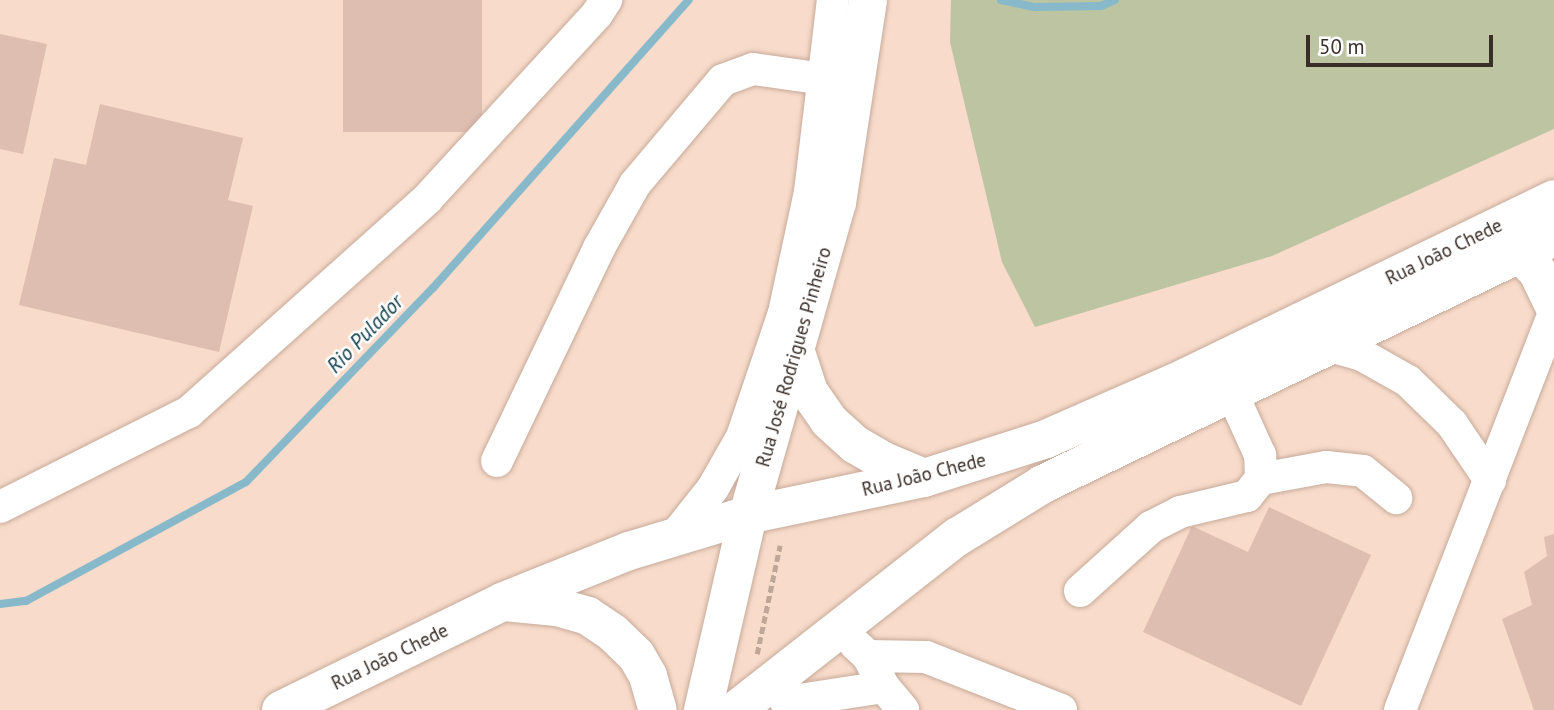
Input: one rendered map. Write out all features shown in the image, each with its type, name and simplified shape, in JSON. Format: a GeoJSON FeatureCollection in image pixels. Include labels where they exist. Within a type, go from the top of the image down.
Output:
{"type":"FeatureCollection","features":[{"type":"Feature","properties":{"kind":"main road","name":"Rua José Rodrigues Pinheiro"},"geometry":{"type":"LineString","coordinates":[[703,710],[748,515],[837,203],[868,0]]}},
{"type":"Feature","properties":{"kind":"main road","name":"Rua João Chede"},"geometry":{"type":"LineString","coordinates":[[762,706],[839,629],[916,567],[995,512],[1090,459],[1328,345],[1523,239],[1554,199]]}},
{"type":"Feature","properties":{"kind":"main road","name":"Rua João Chede"},"geometry":{"type":"LineString","coordinates":[[299,706],[502,602],[586,566],[748,515],[924,478],[1046,439],[1523,239]]}},
{"type":"Feature","properties":{"kind":"main road"},"geometry":{"type":"LineString","coordinates":[[1523,239],[1554,306]]}},
{"type":"Feature","properties":{"kind":"main road"},"geometry":{"type":"LineString","coordinates":[[796,352],[810,392],[829,421],[856,445],[924,478]]}},
{"type":"Feature","properties":{"kind":"main road"},"geometry":{"type":"LineString","coordinates":[[502,602],[567,610],[588,616],[613,633],[636,655],[648,676],[658,710]]}},
{"type":"Feature","properties":{"kind":"street"},"geometry":{"type":"LineString","coordinates":[[0,506],[188,412],[427,199],[597,14],[606,0]]}},
{"type":"Feature","properties":{"kind":"street"},"geometry":{"type":"LineString","coordinates":[[675,536],[726,467],[742,437],[784,313],[802,238],[834,0]]}},
{"type":"Feature","properties":{"kind":"street"},"geometry":{"type":"LineString","coordinates":[[496,461],[599,248],[635,184],[723,80],[753,69],[824,79]]}},
{"type":"Feature","properties":{"kind":"street"},"geometry":{"type":"LineString","coordinates":[[824,79],[837,203]]}},
{"type":"Feature","properties":{"kind":"street"},"geometry":{"type":"LineString","coordinates":[[1401,710],[1554,313]]}},
{"type":"Feature","properties":{"kind":"street"},"geometry":{"type":"LineString","coordinates":[[1328,345],[1386,366],[1408,381],[1452,425],[1490,480]]}},
{"type":"Feature","properties":{"kind":"street"},"geometry":{"type":"LineString","coordinates":[[1231,391],[1260,455],[1261,479]]}},
{"type":"Feature","properties":{"kind":"street"},"geometry":{"type":"LineString","coordinates":[[1080,591],[1151,527],[1180,512],[1247,496],[1261,479],[1326,467],[1363,471],[1396,498]]}},
{"type":"Feature","properties":{"kind":"street"},"geometry":{"type":"LineString","coordinates":[[762,706],[894,698],[868,656],[839,629]]}},
{"type":"Feature","properties":{"kind":"street"},"geometry":{"type":"LineString","coordinates":[[868,656],[926,657],[1061,710]]}},
{"type":"Feature","properties":{"kind":"path"},"geometry":{"type":"LineString","coordinates":[[762,706],[780,545]]}},
{"type":"Feature","properties":{"kind":"green space"},"geometry":{"type":"Polygon","coordinates":[[[951,0],[1554,0],[1554,129],[1272,256],[1035,327],[1002,262],[950,42],[951,0]]]}},
{"type":"Feature","properties":{"kind":"building"},"geometry":{"type":"Polygon","coordinates":[[[343,0],[482,0],[482,132],[343,132],[343,0]]]}},
{"type":"Feature","properties":{"kind":"building"},"geometry":{"type":"Polygon","coordinates":[[[0,34],[47,44],[23,154],[0,149],[0,34]]]}},
{"type":"Feature","properties":{"kind":"building"},"geometry":{"type":"Polygon","coordinates":[[[100,104],[243,138],[228,200],[253,206],[219,352],[19,305],[54,158],[86,165],[100,104]]]}},
{"type":"Feature","properties":{"kind":"building"},"geometry":{"type":"Polygon","coordinates":[[[1269,507],[1371,555],[1301,706],[1143,632],[1192,526],[1248,552],[1269,507]]]}},
{"type":"Feature","properties":{"kind":"building"},"geometry":{"type":"Polygon","coordinates":[[[1554,534],[1554,710],[1534,710],[1502,619],[1532,605],[1524,572],[1547,556],[1544,537],[1554,534]]]}},
{"type":"Feature","properties":{"kind":"waterway","name":"Rio Pulador"},"geometry":{"type":"LineString","coordinates":[[0,604],[26,601],[246,482],[433,288],[689,0]]}},
{"type":"Feature","properties":{"kind":"waterway","name":"Rio Pulador"},"geometry":{"type":"LineString","coordinates":[[1001,0],[1035,7],[1101,6],[1115,0]]}}]}
